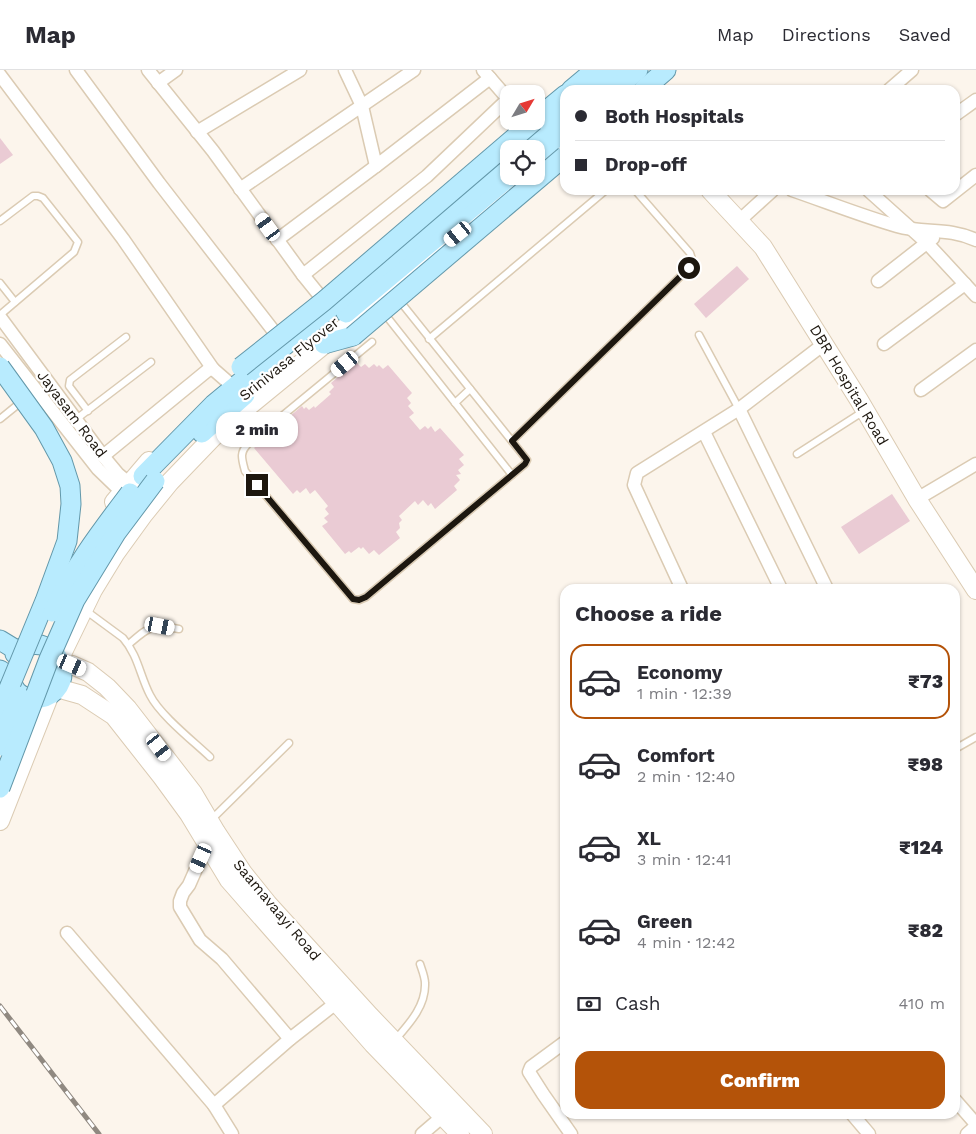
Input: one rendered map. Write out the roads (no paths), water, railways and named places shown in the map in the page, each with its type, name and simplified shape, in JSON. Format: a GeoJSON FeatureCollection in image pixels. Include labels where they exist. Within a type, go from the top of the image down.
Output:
{"type":"FeatureCollection","features":[{"type":"Feature","properties":{"kind":"main road"},"geometry":{"type":"LineString","coordinates":[[580,85],[607,70]]}},
{"type":"Feature","properties":{"kind":"main road"},"geometry":{"type":"LineString","coordinates":[[597,85],[607,70]]}},
{"type":"Feature","properties":{"kind":"main road"},"geometry":{"type":"LineString","coordinates":[[620,85],[638,70]]}},
{"type":"Feature","properties":{"kind":"main road"},"geometry":{"type":"LineString","coordinates":[[649,85],[666,70]]}},
{"type":"Feature","properties":{"kind":"main road"},"geometry":{"type":"LineString","coordinates":[[545,112],[560,99]]}},
{"type":"Feature","properties":{"kind":"main road"},"geometry":{"type":"LineString","coordinates":[[533,140],[560,118]]}},
{"type":"Feature","properties":{"kind":"main road"},"geometry":{"type":"LineString","coordinates":[[236,376],[525,130]]}},
{"type":"Feature","properties":{"kind":"main road"},"geometry":{"type":"LineString","coordinates":[[545,147],[560,134]]}},
{"type":"Feature","properties":{"kind":"main road"},"geometry":{"type":"LineString","coordinates":[[324,344],[353,336],[560,160]]}},
{"type":"Feature","properties":{"kind":"main road","name":"Srinivasa Flyover"},"geometry":{"type":"LineString","coordinates":[[0,746],[63,589],[107,523],[143,476],[214,404],[500,167]]}},
{"type":"Feature","properties":{"kind":"main road","name":"Srinivasa Flyover"},"geometry":{"type":"LineString","coordinates":[[0,788],[49,659],[75,600],[116,533],[155,481],[190,444],[239,399],[500,184]]}},
{"type":"Feature","properties":{"kind":"main road"},"geometry":{"type":"LineString","coordinates":[[0,367],[44,428],[62,461],[70,486],[71,504],[66,541],[45,601],[0,710]]}},
{"type":"Feature","properties":{"kind":"main road"},"geometry":{"type":"LineString","coordinates":[[0,640],[21,649]]}},
{"type":"Feature","properties":{"kind":"main road"},"geometry":{"type":"LineString","coordinates":[[36,645],[52,650],[60,662],[62,672],[61,681],[54,692],[42,698],[33,699],[17,692],[7,677],[9,664],[15,654],[21,649],[36,645]]}},
{"type":"Feature","properties":{"kind":"street"},"geometry":{"type":"LineString","coordinates":[[76,70],[159,183],[280,338]]}},
{"type":"Feature","properties":{"kind":"street"},"geometry":{"type":"LineString","coordinates":[[148,70],[198,132],[324,301]]}},
{"type":"Feature","properties":{"kind":"street"},"geometry":{"type":"LineString","coordinates":[[158,83],[176,70]]}},
{"type":"Feature","properties":{"kind":"street"},"geometry":{"type":"LineString","coordinates":[[198,132],[300,70]]}},
{"type":"Feature","properties":{"kind":"street"},"geometry":{"type":"LineString","coordinates":[[345,70],[362,106],[376,166]]}},
{"type":"Feature","properties":{"kind":"street"},"geometry":{"type":"LineString","coordinates":[[240,189],[414,70]]}},
{"type":"Feature","properties":{"kind":"street"},"geometry":{"type":"LineString","coordinates":[[590,85],[607,70]]}},
{"type":"Feature","properties":{"kind":"street"},"geometry":{"type":"LineString","coordinates":[[634,85],[653,70]]}},
{"type":"Feature","properties":{"kind":"street"},"geometry":{"type":"LineString","coordinates":[[895,85],[912,70]]}},
{"type":"Feature","properties":{"kind":"street"},"geometry":{"type":"LineString","coordinates":[[277,240],[376,166],[487,74],[500,90]]}},
{"type":"Feature","properties":{"kind":"street"},"geometry":{"type":"LineString","coordinates":[[0,75],[122,239],[213,368],[236,376]]}},
{"type":"Feature","properties":{"kind":"street"},"geometry":{"type":"LineString","coordinates":[[960,111],[976,100]]}},
{"type":"Feature","properties":{"kind":"street"},"geometry":{"type":"LineString","coordinates":[[303,275],[426,176],[500,107]]}},
{"type":"Feature","properties":{"kind":"street"},"geometry":{"type":"LineString","coordinates":[[545,117],[560,110]]}},
{"type":"Feature","properties":{"kind":"street"},"geometry":{"type":"LineString","coordinates":[[545,159],[560,146]]}},
{"type":"Feature","properties":{"kind":"street"},"geometry":{"type":"LineString","coordinates":[[21,649],[56,587],[92,531],[168,439],[236,376],[372,268],[500,162]]}},
{"type":"Feature","properties":{"kind":"street"},"geometry":{"type":"LineString","coordinates":[[960,188],[976,175]]}},
{"type":"Feature","properties":{"kind":"street"},"geometry":{"type":"LineString","coordinates":[[60,662],[93,590],[115,554],[149,507],[170,482],[221,429],[458,234],[515,185]]}},
{"type":"Feature","properties":{"kind":"street","name":"DBR Hospital Road"},"geometry":{"type":"LineString","coordinates":[[716,195],[743,217],[775,250],[825,323],[976,590]]}},
{"type":"Feature","properties":{"kind":"street","name":"DBR Hospital Road"},"geometry":{"type":"LineString","coordinates":[[727,195],[763,247],[865,411],[923,496],[976,567]]}},
{"type":"Feature","properties":{"kind":"street"},"geometry":{"type":"LineString","coordinates":[[743,217],[767,195]]}},
{"type":"Feature","properties":{"kind":"street"},"geometry":{"type":"LineString","coordinates":[[806,195],[898,227],[943,231],[976,240]]}},
{"type":"Feature","properties":{"kind":"street"},"geometry":{"type":"LineString","coordinates":[[874,195],[927,242],[976,296]]}},
{"type":"Feature","properties":{"kind":"street"},"geometry":{"type":"LineString","coordinates":[[936,195],[943,201],[951,195]]}},
{"type":"Feature","properties":{"kind":"street"},"geometry":{"type":"LineString","coordinates":[[878,281],[943,231]]}},
{"type":"Feature","properties":{"kind":"street"},"geometry":{"type":"LineString","coordinates":[[884,344],[965,284]]}},
{"type":"Feature","properties":{"kind":"street","name":"Jayasam Road"},"geometry":{"type":"LineString","coordinates":[[0,316],[125,489]]}},
{"type":"Feature","properties":{"kind":"street","name":"Jayasam Road"},"geometry":{"type":"LineString","coordinates":[[0,344],[98,469],[149,507]]}},
{"type":"Feature","properties":{"kind":"street"},"geometry":{"type":"LineString","coordinates":[[680,584],[634,485],[637,473],[739,409],[824,344]]}},
{"type":"Feature","properties":{"kind":"street"},"geometry":{"type":"LineString","coordinates":[[921,390],[976,350]]}},
{"type":"Feature","properties":{"kind":"street"},"geometry":{"type":"LineString","coordinates":[[103,456],[208,370],[213,368]]}},
{"type":"Feature","properties":{"kind":"street"},"geometry":{"type":"LineString","coordinates":[[739,409],[825,584]]}},
{"type":"Feature","properties":{"kind":"street"},"geometry":{"type":"LineString","coordinates":[[704,432],[779,584]]}},
{"type":"Feature","properties":{"kind":"street"},"geometry":{"type":"LineString","coordinates":[[923,496],[976,464]]}},
{"type":"Feature","properties":{"kind":"street","name":"Saamavaayi Road"},"geometry":{"type":"LineString","coordinates":[[60,662],[88,672],[107,687],[128,709],[193,793],[243,873],[268,904],[394,1041],[483,1134]]}},
{"type":"Feature","properties":{"kind":"street"},"geometry":{"type":"LineString","coordinates":[[0,717],[7,677]]}},
{"type":"Feature","properties":{"kind":"street"},"geometry":{"type":"LineString","coordinates":[[0,820],[54,692]]}},
{"type":"Feature","properties":{"kind":"street","name":"Saamavaayi Road"},"geometry":{"type":"LineString","coordinates":[[54,692],[82,695],[114,716],[189,814],[229,880],[373,1044],[460,1134]]}},
{"type":"Feature","properties":{"kind":"street"},"geometry":{"type":"LineString","coordinates":[[207,844],[189,885],[183,893],[180,907],[200,940],[222,959],[290,1039]]}},
{"type":"Feature","properties":{"kind":"street"},"geometry":{"type":"LineString","coordinates":[[67,933],[214,1105],[232,1134]]}},
{"type":"Feature","properties":{"kind":"street"},"geometry":{"type":"LineString","coordinates":[[214,1105],[290,1039],[336,1003]]}},
{"type":"Feature","properties":{"kind":"street"},"geometry":{"type":"LineString","coordinates":[[560,1046],[530,1069],[538,1087],[560,1113]]}},
{"type":"Feature","properties":{"kind":"street"},"geometry":{"type":"LineString","coordinates":[[960,1106],[976,1125],[967,1134]]}},
{"type":"Feature","properties":{"kind":"street"},"geometry":{"type":"LineString","coordinates":[[422,1134],[443,1116]]}},
{"type":"Feature","properties":{"kind":"street"},"geometry":{"type":"LineString","coordinates":[[564,1119],[571,1134]]}},
{"type":"Feature","properties":{"kind":"street"},"geometry":{"type":"LineString","coordinates":[[855,1119],[864,1132]]}},
{"type":"Feature","properties":{"kind":"lane"},"geometry":{"type":"LineString","coordinates":[[430,338],[600,195]]}},
{"type":"Feature","properties":{"kind":"lane"},"geometry":{"type":"LineString","coordinates":[[512,441],[689,268],[692,259],[690,253],[639,195]]}},
{"type":"Feature","properties":{"kind":"lane"},"geometry":{"type":"LineString","coordinates":[[0,221],[33,196],[38,196],[44,198],[78,242],[74,252],[0,316]]}},
{"type":"Feature","properties":{"kind":"lane"},"geometry":{"type":"LineString","coordinates":[[0,283],[14,302]]}},
{"type":"Feature","properties":{"kind":"lane"},"geometry":{"type":"LineString","coordinates":[[372,342],[243,448],[240,455],[245,471],[353,599],[359,600],[366,597],[525,464],[527,460],[390,289]]}},
{"type":"Feature","properties":{"kind":"lane"},"geometry":{"type":"LineString","coordinates":[[374,302],[512,475]]}},
{"type":"Feature","properties":{"kind":"lane"},"geometry":{"type":"LineString","coordinates":[[699,335],[739,409]]}},
{"type":"Feature","properties":{"kind":"lane"},"geometry":{"type":"LineString","coordinates":[[88,411],[69,386],[70,380],[126,337]]}},
{"type":"Feature","properties":{"kind":"lane"},"geometry":{"type":"LineString","coordinates":[[75,420],[151,362]]}},
{"type":"Feature","properties":{"kind":"lane"},"geometry":{"type":"LineString","coordinates":[[0,374],[22,401],[0,419]]}},
{"type":"Feature","properties":{"kind":"lane"},"geometry":{"type":"LineString","coordinates":[[455,403],[470,389]]}},
{"type":"Feature","properties":{"kind":"lane"},"geometry":{"type":"LineString","coordinates":[[797,454],[865,411]]}},
{"type":"Feature","properties":{"kind":"lane"},"geometry":{"type":"LineString","coordinates":[[84,609],[124,638],[136,658],[150,696],[181,731],[210,757]]}},
{"type":"Feature","properties":{"kind":"lane"},"geometry":{"type":"LineString","coordinates":[[129,644],[145,630],[153,627],[160,626],[179,629]]}},
{"type":"Feature","properties":{"kind":"lane"},"geometry":{"type":"LineString","coordinates":[[960,746],[976,737]]}},
{"type":"Feature","properties":{"kind":"lane"},"geometry":{"type":"LineString","coordinates":[[210,821],[289,743]]}},
{"type":"Feature","properties":{"kind":"lane"},"geometry":{"type":"LineString","coordinates":[[394,1041],[419,1010],[424,996],[425,982],[420,964]]}},
{"type":"Feature","properties":{"kind":"railway"},"geometry":{"type":"LineString","coordinates":[[0,1006],[99,1134]]}}]}
